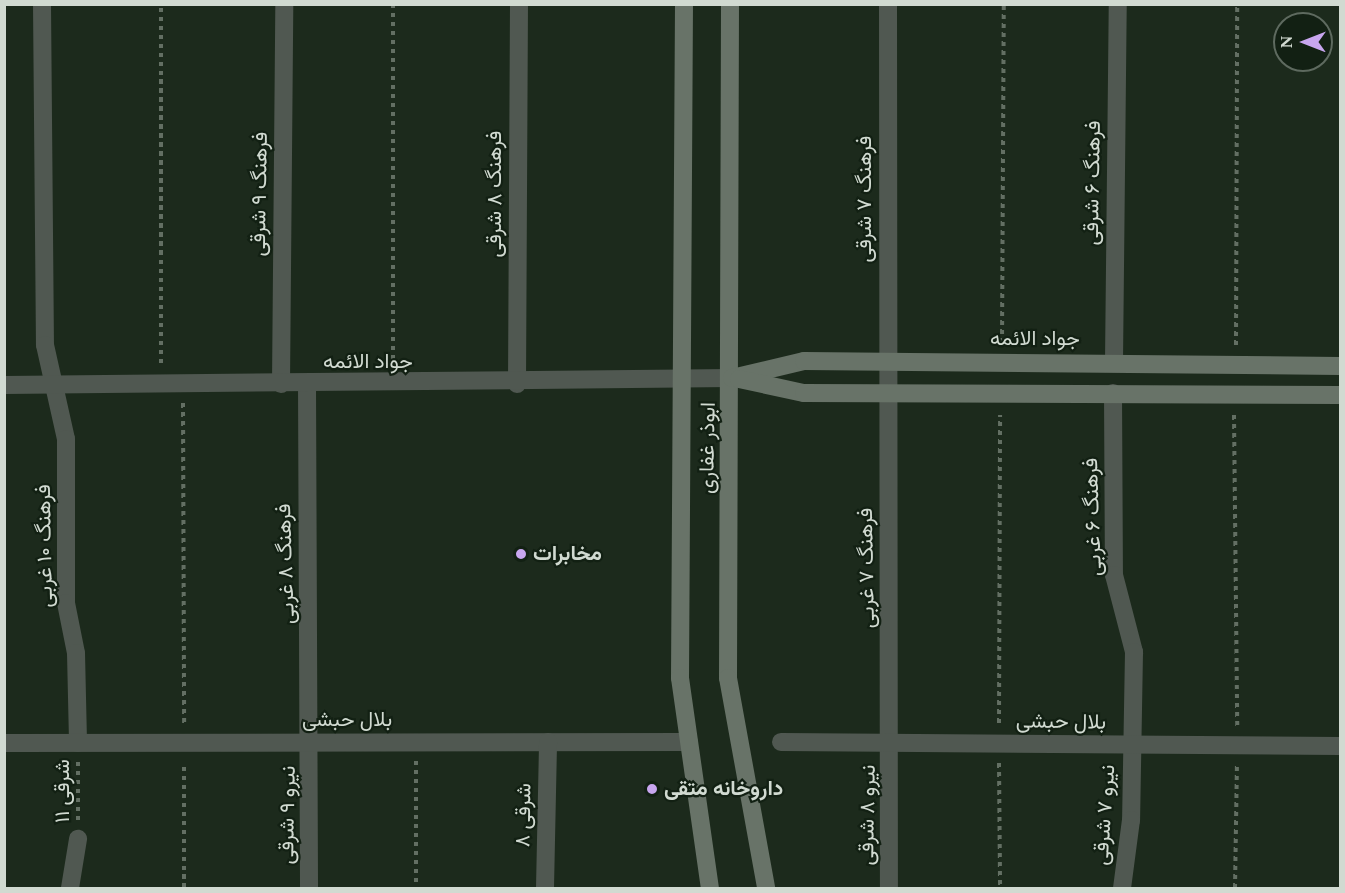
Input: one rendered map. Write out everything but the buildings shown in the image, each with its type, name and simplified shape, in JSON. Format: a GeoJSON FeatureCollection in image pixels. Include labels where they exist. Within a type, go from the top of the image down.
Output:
{"type":"FeatureCollection","features":[{"type":"Feature","properties":{"kind":"street","name":"فرهنگ ۱۰ غربی"},"geometry":{"type":"LineString","coordinates":[[42,4],[45,345],[56,385],[66,440],[66,603],[76,653],[78,743]]}},
{"type":"Feature","properties":{"kind":"street","name":"فرهنگ ۹ شرقی"},"geometry":{"type":"LineString","coordinates":[[281,384],[284,4]]}},
{"type":"Feature","properties":{"kind":"street","name":"فرهنگ ۸ شرقی"},"geometry":{"type":"LineString","coordinates":[[517,384],[519,4]]}},
{"type":"Feature","properties":{"kind":"street","name":"ابوذر غفاری"},"geometry":{"type":"LineString","coordinates":[[684,4],[680,678],[710,888]]}},
{"type":"Feature","properties":{"kind":"street","name":"ابوذر غفاری"},"geometry":{"type":"LineString","coordinates":[[730,4],[732,378],[728,678],[766,888]]}},
{"type":"Feature","properties":{"kind":"street","name":"فرهنگ ۷ شرقی"},"geometry":{"type":"LineString","coordinates":[[887,393],[888,4]]}},
{"type":"Feature","properties":{"kind":"street","name":"فرهنگ ۶ شرقی"},"geometry":{"type":"LineString","coordinates":[[1114,362],[1118,4]]}},
{"type":"Feature","properties":{"kind":"street","name":"جواد الائمه"},"geometry":{"type":"LineString","coordinates":[[4,385],[517,384],[681,380],[732,378],[804,361],[1114,362],[1341,366]]}},
{"type":"Feature","properties":{"kind":"street","name":"جواد الائمه"},"geometry":{"type":"LineString","coordinates":[[732,378],[804,393],[1341,395]]}},
{"type":"Feature","properties":{"kind":"street","name":"فرهنگ ۸ غربی"},"geometry":{"type":"LineString","coordinates":[[307,384],[312,743]]}},
{"type":"Feature","properties":{"kind":"street","name":"فرهنگ ۷ غربی"},"geometry":{"type":"LineString","coordinates":[[887,393],[891,742]]}},
{"type":"Feature","properties":{"kind":"street","name":"فرهنگ ۶ غربی"},"geometry":{"type":"LineString","coordinates":[[1113,393],[1114,575],[1134,652],[1131,745]]}},
{"type":"Feature","properties":{"kind":"street","name":"۸ شرقی"},"geometry":{"type":"LineString","coordinates":[[545,888],[548,742]]}},
{"type":"Feature","properties":{"kind":"street","name":"بلال حبشی"},"geometry":{"type":"LineString","coordinates":[[4,743],[689,742]]}},
{"type":"Feature","properties":{"kind":"street","name":"بلال حبشی"},"geometry":{"type":"LineString","coordinates":[[781,742],[1341,746]]}},
{"type":"Feature","properties":{"kind":"street","name":"نیرو ۸ شرقی"},"geometry":{"type":"LineString","coordinates":[[889,888],[891,742]]}},
{"type":"Feature","properties":{"kind":"street","name":"نیرو ۹ شرقی"},"geometry":{"type":"LineString","coordinates":[[309,888],[312,743]]}},
{"type":"Feature","properties":{"kind":"street","name":"نیرو ۷ شرقی"},"geometry":{"type":"LineString","coordinates":[[1122,888],[1131,820],[1131,745]]}},
{"type":"Feature","properties":{"kind":"street"},"geometry":{"type":"LineString","coordinates":[[70,888],[78,839]]}},
{"type":"Feature","properties":{"kind":"path"},"geometry":{"type":"LineString","coordinates":[[161,4],[161,385]]}},
{"type":"Feature","properties":{"kind":"path"},"geometry":{"type":"LineString","coordinates":[[393,4],[393,384]]}},
{"type":"Feature","properties":{"kind":"path"},"geometry":{"type":"LineString","coordinates":[[1002,362],[1004,4]]}},
{"type":"Feature","properties":{"kind":"path"},"geometry":{"type":"LineString","coordinates":[[1236,364],[1237,4]]}},
{"type":"Feature","properties":{"kind":"path"},"geometry":{"type":"LineString","coordinates":[[183,385],[184,888]]}},
{"type":"Feature","properties":{"kind":"path"},"geometry":{"type":"LineString","coordinates":[[1000,393],[1000,888]]}},
{"type":"Feature","properties":{"kind":"path"},"geometry":{"type":"LineString","coordinates":[[1233,394],[1238,746],[1235,888]]}},
{"type":"Feature","properties":{"kind":"path"},"geometry":{"type":"LineString","coordinates":[[416,742],[416,888]]}},
{"type":"Feature","properties":{"kind":"path","name":"۱۱ شرقی"},"geometry":{"type":"LineString","coordinates":[[78,743],[78,839]]}},
{"type":"Feature","properties":{"kind":"place","name":"مخابرات"},"geometry":{"type":"Point","coordinates":[521,554]}},
{"type":"Feature","properties":{"kind":"place","name":"داروخانه متقی"},"geometry":{"type":"Point","coordinates":[652,789]}}]}
